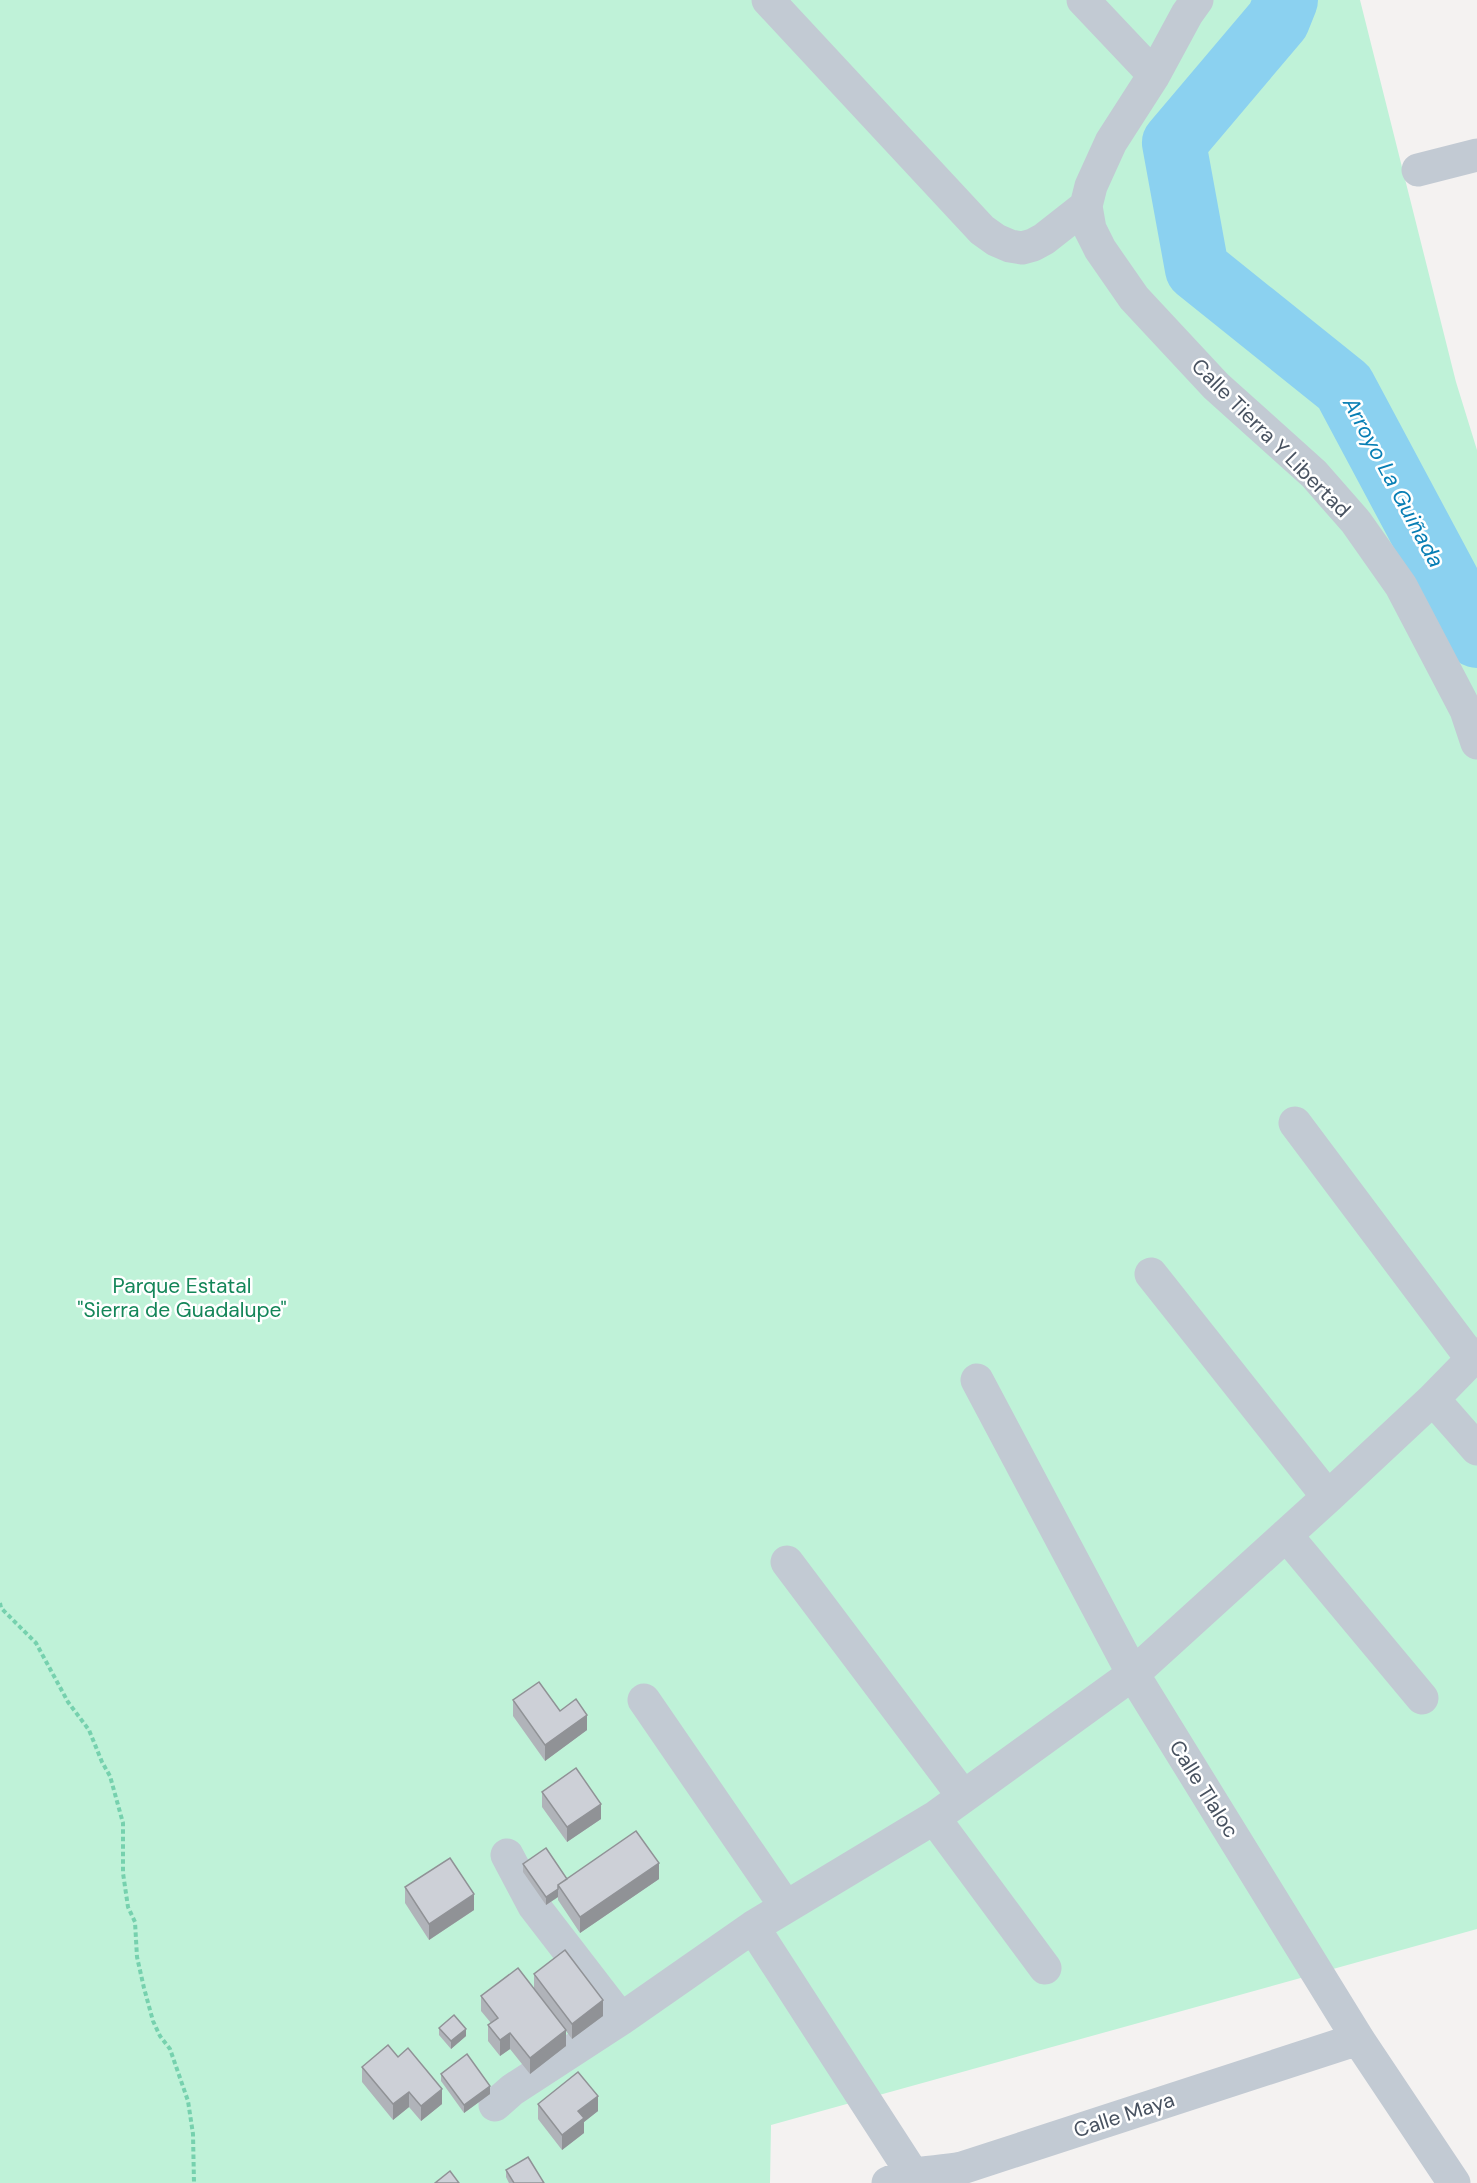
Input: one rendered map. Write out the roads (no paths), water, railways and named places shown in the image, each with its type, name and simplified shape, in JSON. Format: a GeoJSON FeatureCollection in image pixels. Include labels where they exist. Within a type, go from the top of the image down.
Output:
{"type":"FeatureCollection","features":[{"type":"Feature","properties":{"kind":"street"},"geometry":{"type":"LineString","coordinates":[[768,0],[982,230],[996,240],[1022,248],[1033,245],[1086,206],[1091,186],[1111,142],[1154,75],[1197,0]]}},
{"type":"Feature","properties":{"kind":"street"},"geometry":{"type":"LineString","coordinates":[[1083,0],[1154,75]]}},
{"type":"Feature","properties":{"kind":"street"},"geometry":{"type":"LineString","coordinates":[[1418,170],[1477,155]]}},
{"type":"Feature","properties":{"kind":"street","name":"Calle Tierra Y Libertad"},"geometry":{"type":"LineString","coordinates":[[1086,206],[1090,229],[1100,249],[1134,298],[1216,386],[1314,474],[1356,522],[1401,586],[1466,710],[1477,744]]}},
{"type":"Feature","properties":{"kind":"street"},"geometry":{"type":"LineString","coordinates":[[495,2105],[512,2090],[621,2019],[753,1927],[934,1818],[1133,1674],[1328,1497],[1433,1399],[1475,1356],[1295,1123]]}},
{"type":"Feature","properties":{"kind":"street"},"geometry":{"type":"LineString","coordinates":[[1151,1274],[1328,1497]]}},
{"type":"Feature","properties":{"kind":"street","name":"Calle Tlaloc"},"geometry":{"type":"LineString","coordinates":[[977,1380],[1133,1674],[1358,2039],[1454,2183]]}},
{"type":"Feature","properties":{"kind":"street"},"geometry":{"type":"LineString","coordinates":[[1433,1399],[1477,1449]]}},
{"type":"Feature","properties":{"kind":"street"},"geometry":{"type":"LineString","coordinates":[[1286,1535],[1422,1698]]}},
{"type":"Feature","properties":{"kind":"street"},"geometry":{"type":"LineString","coordinates":[[787,1562],[963,1796]]}},
{"type":"Feature","properties":{"kind":"street"},"geometry":{"type":"LineString","coordinates":[[644,1700],[786,1907]]}},
{"type":"Feature","properties":{"kind":"street"},"geometry":{"type":"LineString","coordinates":[[934,1818],[1045,1968]]}},
{"type":"Feature","properties":{"kind":"street"},"geometry":{"type":"LineString","coordinates":[[507,1856],[534,1906],[621,2019]]}},
{"type":"Feature","properties":{"kind":"street"},"geometry":{"type":"LineString","coordinates":[[753,1927],[900,2178]]}},
{"type":"Feature","properties":{"kind":"street","name":"Calle Maya"},"geometry":{"type":"LineString","coordinates":[[900,2178],[962,2168],[1358,2039]]}},
{"type":"Feature","properties":{"kind":"waterway","name":"Arroyo La Guiñada"},"geometry":{"type":"LineString","coordinates":[[1286,0],[1278,20],[1174,143],[1197,269],[1344,387],[1477,636]]}},
{"type":"Feature","properties":{"kind":"park label","name":"Parque Estatal \"Sierra de Guadalupe\""},"geometry":{"type":"Point","coordinates":[182,1298]}}]}
